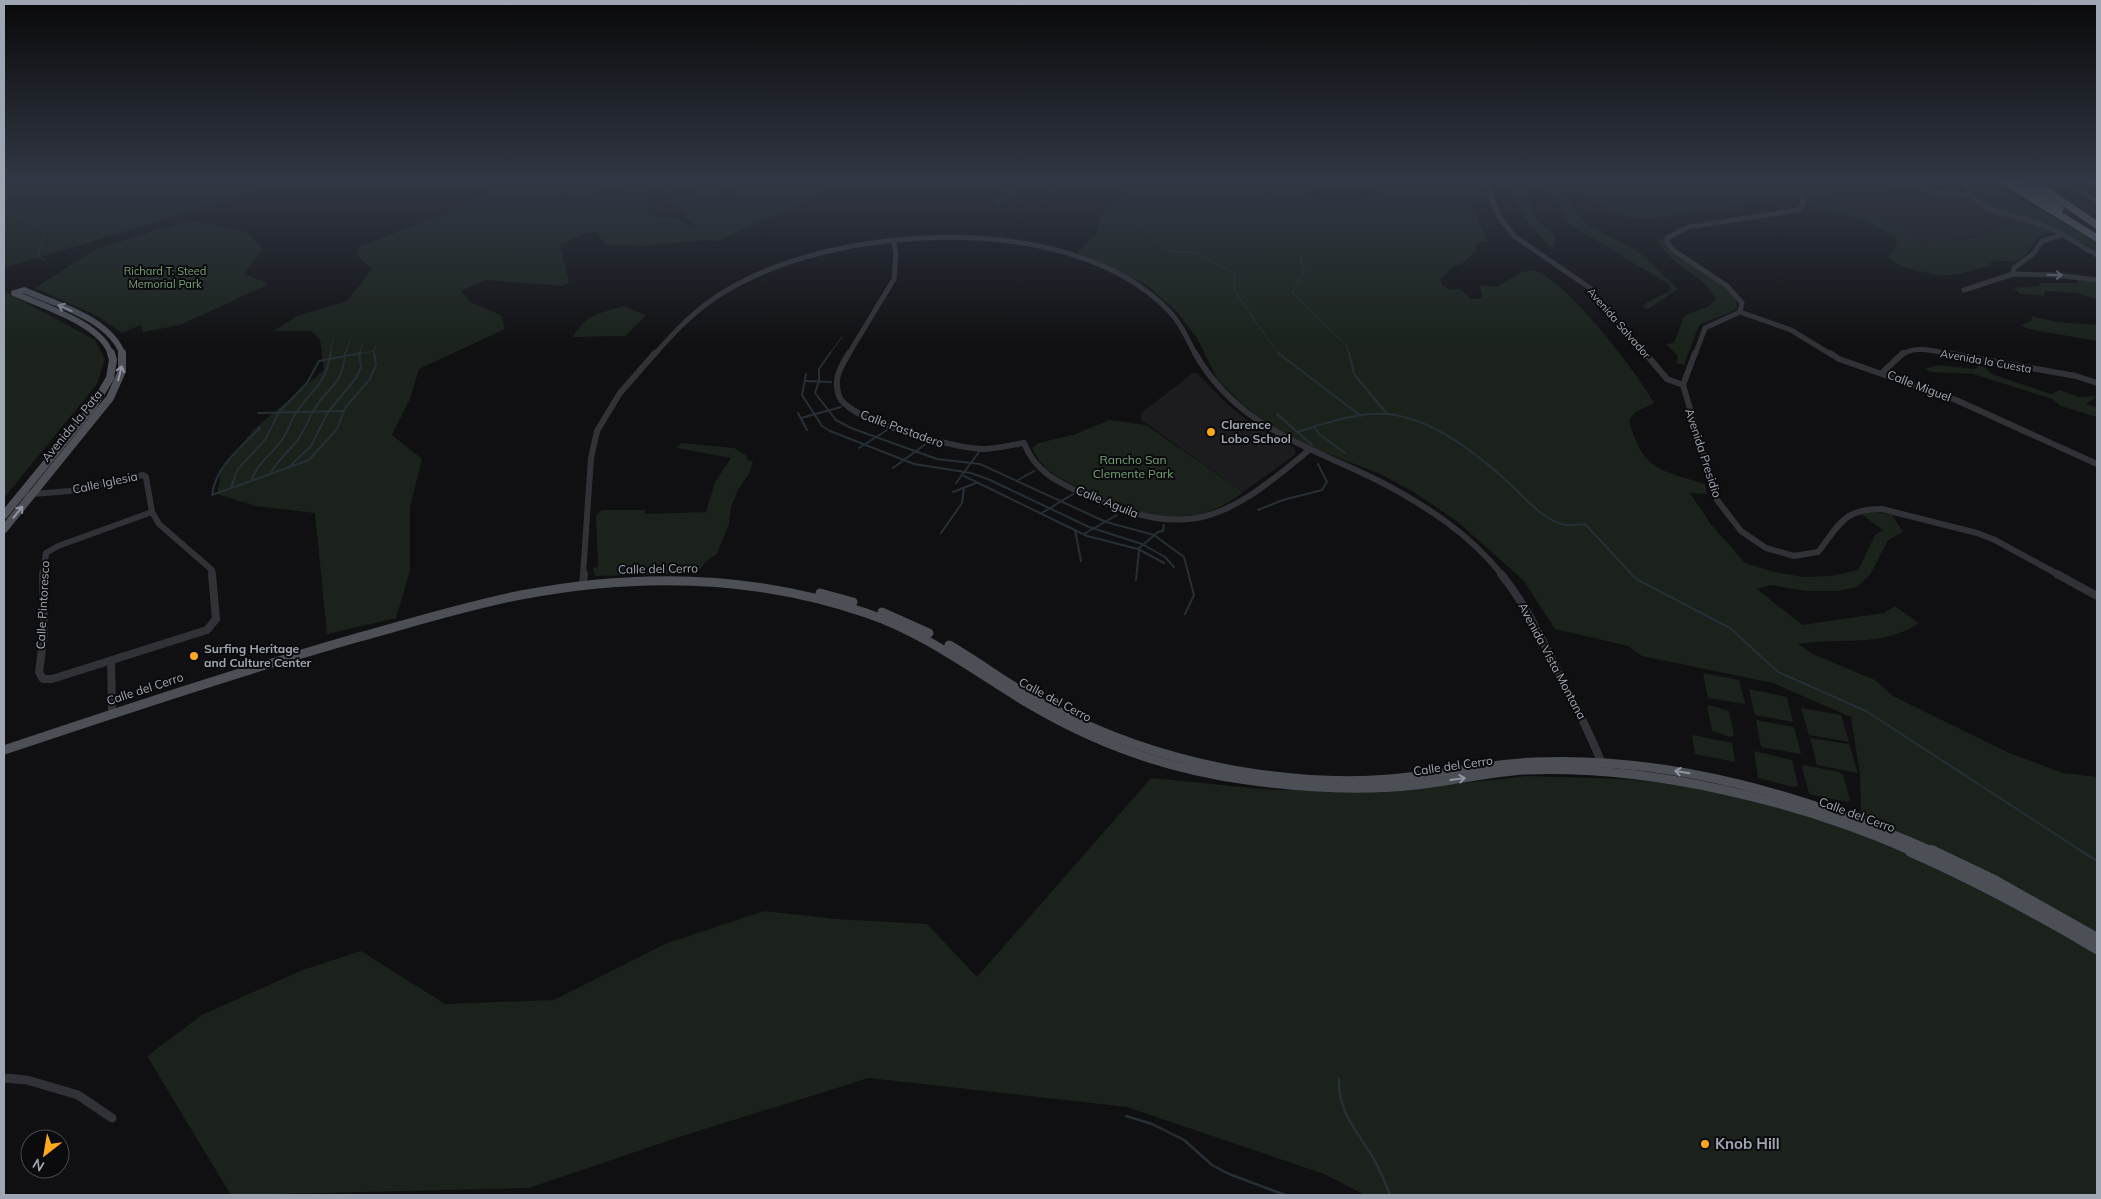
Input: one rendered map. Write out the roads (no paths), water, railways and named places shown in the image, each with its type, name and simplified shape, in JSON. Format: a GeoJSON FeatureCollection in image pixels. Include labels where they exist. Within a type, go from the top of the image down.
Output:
{"type":"FeatureCollection","features":[{"type":"Feature","properties":{"kind":"main road","name":"Avenida la Pata"},"geometry":{"type":"LineString","coordinates":[[4,516],[94,405],[110,378],[113,360],[109,346],[99,335],[88,327],[14,293],[20,290],[97,323],[114,336],[123,356],[122,371],[110,398],[4,529]]}},
{"type":"Feature","properties":{"kind":"main road","name":"Calle del Cerro"},"geometry":{"type":"LineString","coordinates":[[4,745],[286,651],[523,590],[583,583],[674,580],[762,587],[827,600],[907,625],[937,641],[1022,699],[1063,722],[1119,746],[1174,764],[1230,777],[1317,786],[1411,786],[1529,770],[1603,767],[1655,768],[1705,775],[1765,790],[1830,811],[1917,844],[2033,902],[2097,939]]}},
{"type":"Feature","properties":{"kind":"main road","name":"Calle del Cerro"},"geometry":{"type":"LineString","coordinates":[[4,750],[286,657],[465,607],[583,583]]}},
{"type":"Feature","properties":{"kind":"main road","name":"Calle del Cerro"},"geometry":{"type":"LineString","coordinates":[[1603,767],[1706,785],[1767,799],[1832,819],[1963,873],[2097,948]]}},
{"type":"Feature","properties":{"kind":"street","name":"Avenida Salvador"},"geometry":{"type":"LineString","coordinates":[[1513,235],[1590,288],[1667,379],[1684,384]]}},
{"type":"Feature","properties":{"kind":"street"},"geometry":{"type":"LineString","coordinates":[[1671,235],[1667,242],[1673,250],[1738,295],[1742,303],[1740,312],[1705,328],[1684,384]]}},
{"type":"Feature","properties":{"kind":"street"},"geometry":{"type":"LineString","coordinates":[[2013,272],[2018,264],[2034,252],[2038,242],[2045,238],[2062,235],[2097,255]]}},
{"type":"Feature","properties":{"kind":"street","name":"Avenida Vista Montana"},"geometry":{"type":"LineString","coordinates":[[583,583],[586,556],[590,455],[597,432],[620,392],[662,345],[699,309],[747,279],[816,254],[893,240],[949,237],[1005,241],[1050,249],[1106,268],[1134,283],[1162,303],[1178,320],[1202,366],[1224,394],[1253,418],[1310,450],[1378,480],[1421,504],[1471,542],[1500,571],[1525,607],[1541,636],[1603,767]]}},
{"type":"Feature","properties":{"kind":"street","name":"Calle Pastadero"},"geometry":{"type":"LineString","coordinates":[[893,240],[896,253],[894,279],[836,376],[839,396],[845,405],[865,417],[938,444],[985,449],[1024,443]]}},
{"type":"Feature","properties":{"kind":"street"},"geometry":{"type":"LineString","coordinates":[[1964,290],[2013,272],[2097,280]]}},
{"type":"Feature","properties":{"kind":"street","name":"Calle Miguel"},"geometry":{"type":"LineString","coordinates":[[1740,312],[1799,334],[1839,359],[1883,372],[1956,400],[2097,464]]}},
{"type":"Feature","properties":{"kind":"street","name":"Avenida la Cuesta"},"geometry":{"type":"LineString","coordinates":[[1883,372],[1906,351],[1926,350],[2076,376],[2097,383]]}},
{"type":"Feature","properties":{"kind":"street","name":"Avenida Presidio"},"geometry":{"type":"LineString","coordinates":[[1684,384],[1687,404],[1717,500],[1741,531],[1766,548],[1794,556],[1818,552],[1843,516],[1852,511],[1866,508],[1882,508],[1961,528],[1996,540],[2097,596]]}},
{"type":"Feature","properties":{"kind":"street","name":"Calle Aguila"},"geometry":{"type":"LineString","coordinates":[[1024,443],[1027,453],[1037,468],[1052,479],[1127,513],[1167,520],[1198,519],[1224,512],[1248,498],[1310,450]]}},
{"type":"Feature","properties":{"kind":"street","name":"Calle Iglesia"},"geometry":{"type":"LineString","coordinates":[[20,495],[77,490],[142,475],[146,477],[152,512],[166,531],[212,570],[216,620],[210,628],[203,632],[111,661],[52,679],[43,679]]}},
{"type":"Feature","properties":{"kind":"street","name":"Calle Pintoresco"},"geometry":{"type":"LineString","coordinates":[[43,679],[39,672],[44,634],[43,567],[46,553],[58,546],[152,512]]}},
{"type":"Feature","properties":{"kind":"street"},"geometry":{"type":"LineString","coordinates":[[111,661],[112,708]]}},
{"type":"Feature","properties":{"kind":"street"},"geometry":{"type":"LineString","coordinates":[[4,1078],[27,1080],[78,1094],[112,1118]]}},
{"type":"Feature","properties":{"kind":"waterway"},"geometry":{"type":"LineString","coordinates":[[38,256],[44,235]]}},
{"type":"Feature","properties":{"kind":"waterway"},"geometry":{"type":"LineString","coordinates":[[1150,235],[1169,251],[1197,253],[1235,274],[1234,290],[1279,355]]}},
{"type":"Feature","properties":{"kind":"waterway"},"geometry":{"type":"LineString","coordinates":[[1300,254],[1304,272],[1292,292],[1347,346],[1349,355]]}},
{"type":"Feature","properties":{"kind":"waterway"},"geometry":{"type":"LineString","coordinates":[[39,258],[45,260]]}},
{"type":"Feature","properties":{"kind":"waterway"},"geometry":{"type":"LineString","coordinates":[[829,355],[842,337]]}},
{"type":"Feature","properties":{"kind":"waterway"},"geometry":{"type":"LineString","coordinates":[[345,355],[351,338]]}},
{"type":"Feature","properties":{"kind":"waterway"},"geometry":{"type":"LineString","coordinates":[[330,355],[333,339]]}},
{"type":"Feature","properties":{"kind":"waterway"},"geometry":{"type":"LineString","coordinates":[[360,353],[362,345]]}},
{"type":"Feature","properties":{"kind":"waterway"},"geometry":{"type":"LineString","coordinates":[[374,351],[376,345]]}},
{"type":"Feature","properties":{"kind":"waterway"},"geometry":{"type":"LineString","coordinates":[[359,354],[374,351]]}},
{"type":"Feature","properties":{"kind":"waterway"},"geometry":{"type":"LineString","coordinates":[[374,351],[375,355]]}},
{"type":"Feature","properties":{"kind":"waterway"},"geometry":{"type":"LineString","coordinates":[[329,359],[331,353]]}},
{"type":"Feature","properties":{"kind":"waterway"},"geometry":{"type":"LineString","coordinates":[[345,356],[359,353]]}},
{"type":"Feature","properties":{"kind":"waterway"},"geometry":{"type":"LineString","coordinates":[[344,411],[370,379],[376,365],[374,353]]}},
{"type":"Feature","properties":{"kind":"waterway"},"geometry":{"type":"LineString","coordinates":[[819,382],[819,369],[830,353]]}},
{"type":"Feature","properties":{"kind":"waterway"},"geometry":{"type":"LineString","coordinates":[[1278,353],[1361,416]]}},
{"type":"Feature","properties":{"kind":"waterway"},"geometry":{"type":"LineString","coordinates":[[1349,353],[1354,374],[1387,414]]}},
{"type":"Feature","properties":{"kind":"waterway"},"geometry":{"type":"LineString","coordinates":[[329,411],[356,378],[361,367],[359,354]]}},
{"type":"Feature","properties":{"kind":"waterway"},"geometry":{"type":"LineString","coordinates":[[354,355],[359,354]]}},
{"type":"Feature","properties":{"kind":"waterway"},"geometry":{"type":"LineString","coordinates":[[313,412],[338,379],[344,364],[345,356]]}},
{"type":"Feature","properties":{"kind":"waterway"},"geometry":{"type":"LineString","coordinates":[[329,359],[345,356]]}},
{"type":"Feature","properties":{"kind":"waterway"},"geometry":{"type":"LineString","coordinates":[[279,413],[307,383],[319,361],[329,359]]}},
{"type":"Feature","properties":{"kind":"waterway"},"geometry":{"type":"LineString","coordinates":[[297,412],[322,380],[329,359]]}},
{"type":"Feature","properties":{"kind":"waterway"},"geometry":{"type":"LineString","coordinates":[[806,374],[802,395],[814,414]]}},
{"type":"Feature","properties":{"kind":"waterway"},"geometry":{"type":"LineString","coordinates":[[806,381],[819,382]]}},
{"type":"Feature","properties":{"kind":"waterway"},"geometry":{"type":"LineString","coordinates":[[819,382],[831,382]]}},
{"type":"Feature","properties":{"kind":"waterway"},"geometry":{"type":"LineString","coordinates":[[819,382],[815,393],[829,410]]}},
{"type":"Feature","properties":{"kind":"waterway"},"geometry":{"type":"LineString","coordinates":[[829,410],[841,407]]}},
{"type":"Feature","properties":{"kind":"waterway"},"geometry":{"type":"LineString","coordinates":[[814,414],[829,410]]}},
{"type":"Feature","properties":{"kind":"waterway"},"geometry":{"type":"LineString","coordinates":[[829,410],[836,420],[876,437]]}},
{"type":"Feature","properties":{"kind":"waterway"},"geometry":{"type":"LineString","coordinates":[[289,467],[311,446],[329,411]]}},
{"type":"Feature","properties":{"kind":"waterway"},"geometry":{"type":"LineString","coordinates":[[313,412],[329,411]]}},
{"type":"Feature","properties":{"kind":"waterway"},"geometry":{"type":"LineString","coordinates":[[329,411],[344,411]]}},
{"type":"Feature","properties":{"kind":"waterway"},"geometry":{"type":"LineString","coordinates":[[251,481],[309,460],[337,429],[344,411]]}},
{"type":"Feature","properties":{"kind":"waterway"},"geometry":{"type":"LineString","coordinates":[[251,481],[261,464],[283,438],[297,412]]}},
{"type":"Feature","properties":{"kind":"waterway"},"geometry":{"type":"LineString","coordinates":[[279,413],[297,412]]}},
{"type":"Feature","properties":{"kind":"waterway"},"geometry":{"type":"LineString","coordinates":[[297,412],[313,412]]}},
{"type":"Feature","properties":{"kind":"waterway"},"geometry":{"type":"LineString","coordinates":[[270,474],[302,434],[313,412]]}},
{"type":"Feature","properties":{"kind":"waterway"},"geometry":{"type":"LineString","coordinates":[[258,413],[279,413]]}},
{"type":"Feature","properties":{"kind":"waterway"},"geometry":{"type":"LineString","coordinates":[[231,488],[237,470],[265,440],[279,413]]}},
{"type":"Feature","properties":{"kind":"waterway"},"geometry":{"type":"LineString","coordinates":[[798,413],[807,430]]}},
{"type":"Feature","properties":{"kind":"waterway"},"geometry":{"type":"LineString","coordinates":[[801,418],[814,414]]}},
{"type":"Feature","properties":{"kind":"waterway"},"geometry":{"type":"LineString","coordinates":[[814,414],[822,426],[830,431],[864,445]]}},
{"type":"Feature","properties":{"kind":"waterway"},"geometry":{"type":"LineString","coordinates":[[1277,414],[1312,445]]}},
{"type":"Feature","properties":{"kind":"waterway"},"geometry":{"type":"LineString","coordinates":[[1361,416],[1387,414]]}},
{"type":"Feature","properties":{"kind":"waterway"},"geometry":{"type":"LineString","coordinates":[[1387,414],[1404,417],[1438,430],[1470,450],[1543,515],[1566,525],[1585,524],[1636,579],[1730,628],[1778,672],[1866,711],[2083,852]]}},
{"type":"Feature","properties":{"kind":"waterway"},"geometry":{"type":"LineString","coordinates":[[1298,432],[1361,416]]}},
{"type":"Feature","properties":{"kind":"waterway"},"geometry":{"type":"LineString","coordinates":[[251,481],[212,495],[218,475],[224,466],[237,450],[260,428]]}},
{"type":"Feature","properties":{"kind":"waterway"},"geometry":{"type":"LineString","coordinates":[[1315,428],[1320,435],[1345,453]]}},
{"type":"Feature","properties":{"kind":"waterway"},"geometry":{"type":"LineString","coordinates":[[876,437],[887,430]]}},
{"type":"Feature","properties":{"kind":"waterway"},"geometry":{"type":"LineString","coordinates":[[864,445],[876,437]]}},
{"type":"Feature","properties":{"kind":"waterway"},"geometry":{"type":"LineString","coordinates":[[876,437],[916,451]]}},
{"type":"Feature","properties":{"kind":"waterway"},"geometry":{"type":"LineString","coordinates":[[916,451],[927,443]]}},
{"type":"Feature","properties":{"kind":"waterway"},"geometry":{"type":"LineString","coordinates":[[859,448],[864,445]]}},
{"type":"Feature","properties":{"kind":"waterway"},"geometry":{"type":"LineString","coordinates":[[864,445],[904,460]]}},
{"type":"Feature","properties":{"kind":"waterway"},"geometry":{"type":"LineString","coordinates":[[904,460],[916,451]]}},
{"type":"Feature","properties":{"kind":"waterway"},"geometry":{"type":"LineString","coordinates":[[916,451],[937,459],[971,463]]}},
{"type":"Feature","properties":{"kind":"waterway"},"geometry":{"type":"LineString","coordinates":[[971,463],[979,452]]}},
{"type":"Feature","properties":{"kind":"waterway"},"geometry":{"type":"LineString","coordinates":[[893,468],[904,460]]}},
{"type":"Feature","properties":{"kind":"waterway"},"geometry":{"type":"LineString","coordinates":[[904,460],[914,464],[964,472]]}},
{"type":"Feature","properties":{"kind":"waterway"},"geometry":{"type":"LineString","coordinates":[[964,472],[971,463]]}},
{"type":"Feature","properties":{"kind":"waterway"},"geometry":{"type":"LineString","coordinates":[[971,463],[980,464],[1061,501]]}},
{"type":"Feature","properties":{"kind":"waterway"},"geometry":{"type":"LineString","coordinates":[[1258,510],[1283,500],[1322,490],[1327,482],[1318,464]]}},
{"type":"Feature","properties":{"kind":"waterway"},"geometry":{"type":"LineString","coordinates":[[1018,480],[1034,471]]}},
{"type":"Feature","properties":{"kind":"waterway"},"geometry":{"type":"LineString","coordinates":[[956,483],[964,472]]}},
{"type":"Feature","properties":{"kind":"waterway"},"geometry":{"type":"LineString","coordinates":[[964,472],[990,480],[1049,508]]}},
{"type":"Feature","properties":{"kind":"waterway"},"geometry":{"type":"LineString","coordinates":[[964,476],[1041,513]]}},
{"type":"Feature","properties":{"kind":"waterway"},"geometry":{"type":"LineString","coordinates":[[953,492],[976,483]]}},
{"type":"Feature","properties":{"kind":"waterway"},"geometry":{"type":"LineString","coordinates":[[941,533],[962,503],[964,488]]}},
{"type":"Feature","properties":{"kind":"waterway"},"geometry":{"type":"LineString","coordinates":[[1061,501],[1073,494]]}},
{"type":"Feature","properties":{"kind":"waterway"},"geometry":{"type":"LineString","coordinates":[[1049,508],[1061,501]]}},
{"type":"Feature","properties":{"kind":"waterway"},"geometry":{"type":"LineString","coordinates":[[1061,501],[1105,522]]}},
{"type":"Feature","properties":{"kind":"waterway"},"geometry":{"type":"LineString","coordinates":[[1041,513],[1049,508]]}},
{"type":"Feature","properties":{"kind":"waterway"},"geometry":{"type":"LineString","coordinates":[[1049,508],[1094,528]]}},
{"type":"Feature","properties":{"kind":"waterway"},"geometry":{"type":"LineString","coordinates":[[1041,513],[1075,530]]}},
{"type":"Feature","properties":{"kind":"waterway"},"geometry":{"type":"LineString","coordinates":[[1105,522],[1117,515]]}},
{"type":"Feature","properties":{"kind":"waterway"},"geometry":{"type":"LineString","coordinates":[[1094,528],[1105,522]]}},
{"type":"Feature","properties":{"kind":"waterway"},"geometry":{"type":"LineString","coordinates":[[1105,522],[1154,535]]}},
{"type":"Feature","properties":{"kind":"waterway"},"geometry":{"type":"LineString","coordinates":[[1154,535],[1163,531],[1164,525]]}},
{"type":"Feature","properties":{"kind":"waterway"},"geometry":{"type":"LineString","coordinates":[[1084,534],[1094,528]]}},
{"type":"Feature","properties":{"kind":"waterway"},"geometry":{"type":"LineString","coordinates":[[1094,528],[1143,545]]}},
{"type":"Feature","properties":{"kind":"waterway"},"geometry":{"type":"LineString","coordinates":[[1075,530],[1087,536],[1138,549]]}},
{"type":"Feature","properties":{"kind":"waterway"},"geometry":{"type":"LineString","coordinates":[[1075,530],[1081,561]]}},
{"type":"Feature","properties":{"kind":"waterway"},"geometry":{"type":"LineString","coordinates":[[1143,545],[1154,535]]}},
{"type":"Feature","properties":{"kind":"waterway"},"geometry":{"type":"LineString","coordinates":[[1154,535],[1184,557],[1194,595],[1185,614]]}},
{"type":"Feature","properties":{"kind":"waterway"},"geometry":{"type":"LineString","coordinates":[[1138,549],[1143,545]]}},
{"type":"Feature","properties":{"kind":"waterway"},"geometry":{"type":"LineString","coordinates":[[1143,545],[1165,557],[1174,567]]}},
{"type":"Feature","properties":{"kind":"waterway"},"geometry":{"type":"LineString","coordinates":[[1138,549],[1164,563]]}},
{"type":"Feature","properties":{"kind":"waterway"},"geometry":{"type":"LineString","coordinates":[[1136,580],[1139,551]]}},
{"type":"Feature","properties":{"kind":"waterway"},"geometry":{"type":"LineString","coordinates":[[2081,851],[2097,861]]}},
{"type":"Feature","properties":{"kind":"waterway"},"geometry":{"type":"LineString","coordinates":[[1339,1079],[1341,1101],[1349,1120],[1375,1161],[1390,1195]]}},
{"type":"Feature","properties":{"kind":"waterway"},"geometry":{"type":"LineString","coordinates":[[1126,1116],[1152,1124],[1184,1140],[1212,1165],[1229,1174],[1285,1195]]}},
{"type":"Feature","properties":{"kind":"place","name":"Clarence Lobo School"},"geometry":{"type":"Point","coordinates":[1211,432]}},
{"type":"Feature","properties":{"kind":"place","name":"Surfing Heritage and Culture Center"},"geometry":{"type":"Point","coordinates":[194,656]}},
{"type":"Feature","properties":{"kind":"place","name":"Knob Hill"},"geometry":{"type":"Point","coordinates":[1705,1144]}},
{"type":"Feature","properties":{"kind":"park label","name":"Richard T. Steed Memorial Park"},"geometry":{"type":"Point","coordinates":[165,277]}},
{"type":"Feature","properties":{"kind":"park label","name":"Rancho San Clemente Park"},"geometry":{"type":"Point","coordinates":[1133,467]}}]}
